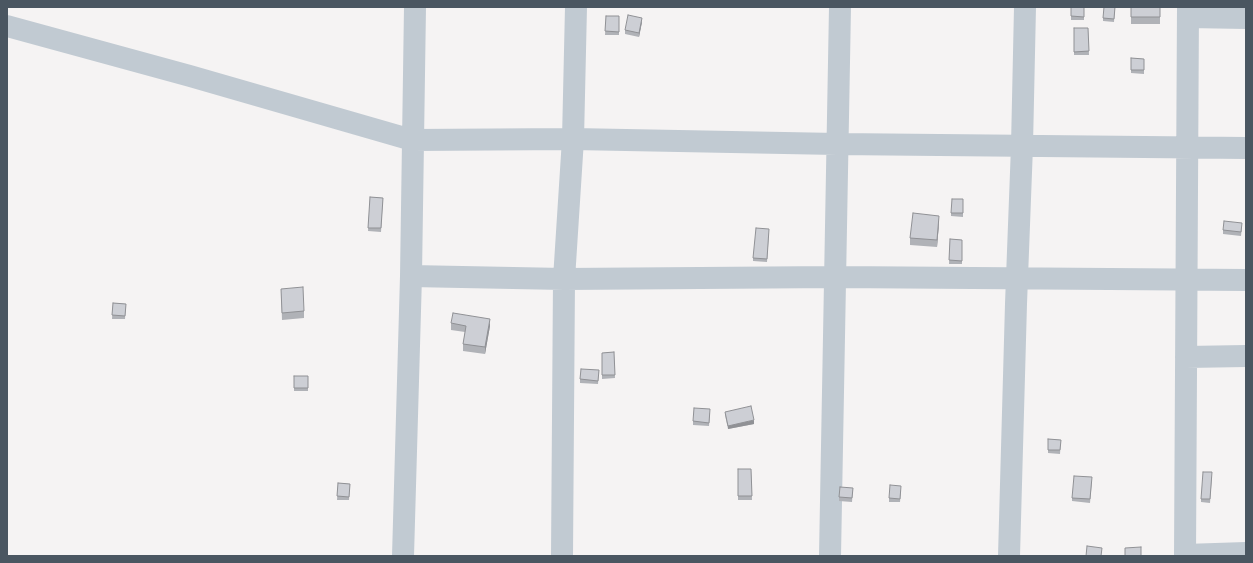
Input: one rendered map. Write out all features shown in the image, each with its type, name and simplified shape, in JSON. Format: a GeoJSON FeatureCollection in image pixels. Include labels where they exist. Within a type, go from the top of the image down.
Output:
{"type":"FeatureCollection","features":[{"type":"Feature","properties":{"kind":"street"},"geometry":{"type":"LineString","coordinates":[[403,556],[411,276],[412,140],[416,7]]}},
{"type":"Feature","properties":{"kind":"street"},"geometry":{"type":"LineString","coordinates":[[562,556],[564,279],[573,139],[576,7]]}},
{"type":"Feature","properties":{"kind":"street"},"geometry":{"type":"LineString","coordinates":[[830,556],[840,7]]}},
{"type":"Feature","properties":{"kind":"street"},"geometry":{"type":"LineString","coordinates":[[1010,556],[1025,7]]}},
{"type":"Feature","properties":{"kind":"street"},"geometry":{"type":"LineString","coordinates":[[1246,18],[1188,12],[1185,556],[1246,553]]}},
{"type":"Feature","properties":{"kind":"street"},"geometry":{"type":"LineString","coordinates":[[7,26],[190,76],[412,140],[573,139],[837,144],[1246,148]]}},
{"type":"Feature","properties":{"kind":"street"},"geometry":{"type":"LineString","coordinates":[[411,276],[564,279],[836,277],[1246,280]]}},
{"type":"Feature","properties":{"kind":"street"},"geometry":{"type":"LineString","coordinates":[[1186,357],[1246,356]]}},
{"type":"Feature","properties":{"kind":"building"},"geometry":{"type":"Polygon","coordinates":[[[1071,7],[1084,7],[1084,17],[1071,16],[1071,7]]]}},
{"type":"Feature","properties":{"kind":"building"},"geometry":{"type":"Polygon","coordinates":[[[1104,7],[1115,7],[1114,19],[1103,18],[1104,7]]]}},
{"type":"Feature","properties":{"kind":"building"},"geometry":{"type":"Polygon","coordinates":[[[1131,7],[1160,7],[1160,17],[1131,17],[1131,7]]]}},
{"type":"Feature","properties":{"kind":"building"},"geometry":{"type":"Polygon","coordinates":[[[628,15],[642,18],[639,33],[625,30],[628,15]]]}},
{"type":"Feature","properties":{"kind":"building"},"geometry":{"type":"Polygon","coordinates":[[[606,16],[619,16],[619,32],[605,31],[606,16]]]}},
{"type":"Feature","properties":{"kind":"building"},"geometry":{"type":"Polygon","coordinates":[[[1074,28],[1088,28],[1089,51],[1074,52],[1074,28]]]}},
{"type":"Feature","properties":{"kind":"building"},"geometry":{"type":"Polygon","coordinates":[[[1131,58],[1144,59],[1144,70],[1131,70],[1131,58]]]}},
{"type":"Feature","properties":{"kind":"building"},"geometry":{"type":"Polygon","coordinates":[[[370,197],[383,198],[381,228],[368,228],[370,197]]]}},
{"type":"Feature","properties":{"kind":"building"},"geometry":{"type":"Polygon","coordinates":[[[952,199],[963,199],[963,213],[951,213],[952,199]]]}},
{"type":"Feature","properties":{"kind":"building"},"geometry":{"type":"Polygon","coordinates":[[[913,213],[939,216],[937,240],[910,238],[913,213]]]}},
{"type":"Feature","properties":{"kind":"building"},"geometry":{"type":"Polygon","coordinates":[[[1224,221],[1242,223],[1241,232],[1223,230],[1224,221]]]}},
{"type":"Feature","properties":{"kind":"building"},"geometry":{"type":"Polygon","coordinates":[[[756,228],[769,229],[767,259],[753,258],[756,228]]]}},
{"type":"Feature","properties":{"kind":"building"},"geometry":{"type":"Polygon","coordinates":[[[950,239],[962,240],[962,261],[949,260],[950,239]]]}},
{"type":"Feature","properties":{"kind":"building"},"geometry":{"type":"Polygon","coordinates":[[[303,287],[304,311],[282,313],[281,289],[303,287]]]}},
{"type":"Feature","properties":{"kind":"building"},"geometry":{"type":"Polygon","coordinates":[[[113,303],[126,304],[125,316],[112,315],[113,303]]]}},
{"type":"Feature","properties":{"kind":"building"},"geometry":{"type":"Polygon","coordinates":[[[453,313],[490,319],[485,347],[463,344],[466,326],[451,323],[453,313]]]}},
{"type":"Feature","properties":{"kind":"building"},"geometry":{"type":"Polygon","coordinates":[[[614,352],[615,375],[602,375],[602,353],[614,352]]]}},
{"type":"Feature","properties":{"kind":"building"},"geometry":{"type":"Polygon","coordinates":[[[581,369],[599,370],[598,381],[580,379],[581,369]]]}},
{"type":"Feature","properties":{"kind":"building"},"geometry":{"type":"Polygon","coordinates":[[[294,376],[308,376],[308,388],[294,388],[294,376]]]}},
{"type":"Feature","properties":{"kind":"building"},"geometry":{"type":"Polygon","coordinates":[[[751,406],[754,420],[728,426],[725,412],[751,406]]]}},
{"type":"Feature","properties":{"kind":"building"},"geometry":{"type":"Polygon","coordinates":[[[694,408],[710,409],[709,423],[693,421],[694,408]]]}},
{"type":"Feature","properties":{"kind":"building"},"geometry":{"type":"Polygon","coordinates":[[[1048,439],[1061,440],[1060,450],[1048,450],[1048,439]]]}},
{"type":"Feature","properties":{"kind":"building"},"geometry":{"type":"Polygon","coordinates":[[[738,469],[751,469],[752,496],[738,496],[738,469]]]}},
{"type":"Feature","properties":{"kind":"building"},"geometry":{"type":"Polygon","coordinates":[[[1203,472],[1212,472],[1210,499],[1201,499],[1203,472]]]}},
{"type":"Feature","properties":{"kind":"building"},"geometry":{"type":"Polygon","coordinates":[[[1074,476],[1092,477],[1090,499],[1072,498],[1074,476]]]}},
{"type":"Feature","properties":{"kind":"building"},"geometry":{"type":"Polygon","coordinates":[[[338,483],[350,484],[349,497],[337,496],[338,483]]]}},
{"type":"Feature","properties":{"kind":"building"},"geometry":{"type":"Polygon","coordinates":[[[890,485],[901,486],[900,499],[889,498],[890,485]]]}},
{"type":"Feature","properties":{"kind":"building"},"geometry":{"type":"Polygon","coordinates":[[[840,487],[853,488],[852,498],[839,497],[840,487]]]}},
{"type":"Feature","properties":{"kind":"building"},"geometry":{"type":"Polygon","coordinates":[[[1087,546],[1102,548],[1101,556],[1086,556],[1087,546]]]}},
{"type":"Feature","properties":{"kind":"building"},"geometry":{"type":"Polygon","coordinates":[[[1141,547],[1141,556],[1125,556],[1125,548],[1141,547]]]}}]}
